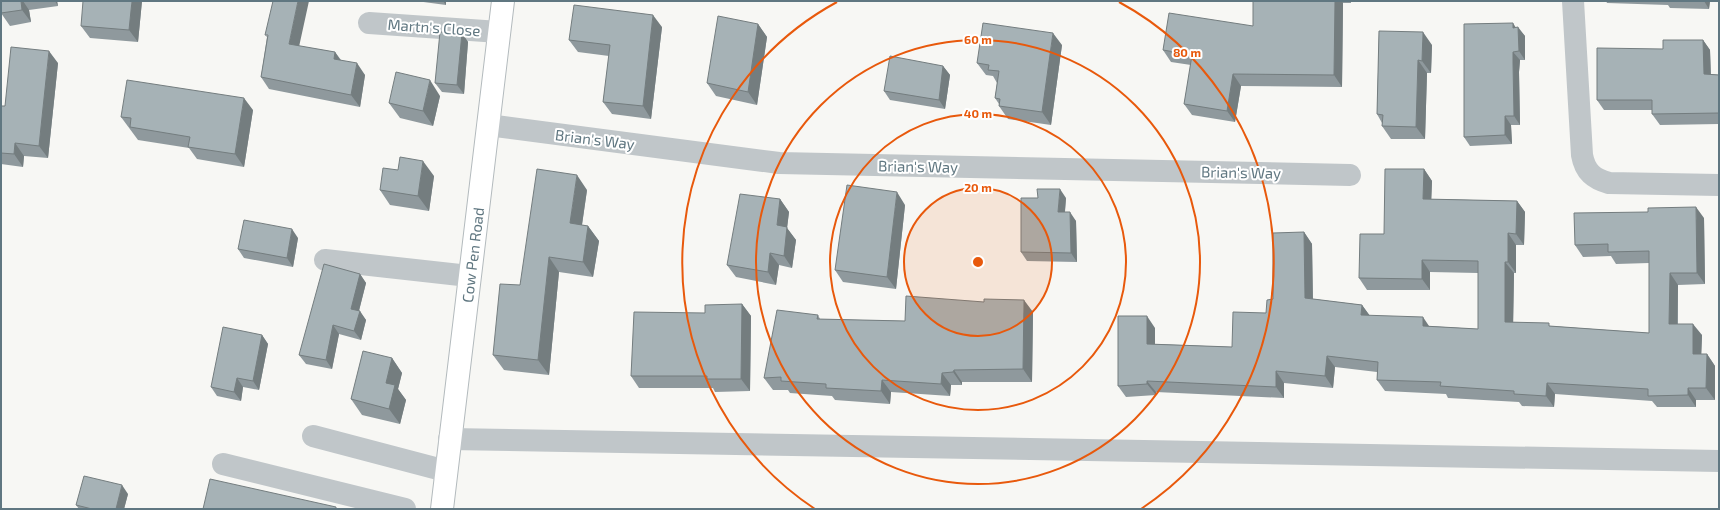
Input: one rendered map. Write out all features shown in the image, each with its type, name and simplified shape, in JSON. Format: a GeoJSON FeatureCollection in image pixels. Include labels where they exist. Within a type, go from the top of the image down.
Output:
{"type":"FeatureCollection","features":[{"type":"Feature","properties":{"kind":"main road","name":"Cow Pen Road"},"geometry":{"type":"LineString","coordinates":[[442,509],[503,1]]}},
{"type":"Feature","properties":{"kind":"street"},"geometry":{"type":"LineString","coordinates":[[1573,1],[1582,156],[1586,169],[1595,178],[1609,182],[1719,186]]}},
{"type":"Feature","properties":{"kind":"street","name":"Martn's Close"},"geometry":{"type":"LineString","coordinates":[[369,23],[499,32]]}},
{"type":"Feature","properties":{"kind":"street","name":"Brian's Way"},"geometry":{"type":"LineString","coordinates":[[488,125],[779,163],[1350,175]]}},
{"type":"Feature","properties":{"kind":"street"},"geometry":{"type":"LineString","coordinates":[[325,260],[470,276]]}},
{"type":"Feature","properties":{"kind":"street"},"geometry":{"type":"LineString","coordinates":[[313,436],[446,471]]}},
{"type":"Feature","properties":{"kind":"street"},"geometry":{"type":"LineString","coordinates":[[450,439],[1719,461]]}},
{"type":"Feature","properties":{"kind":"street"},"geometry":{"type":"LineString","coordinates":[[223,464],[405,509]]}},
{"type":"Feature","properties":{"kind":"building"},"geometry":{"type":"Polygon","coordinates":[[[1,1],[21,1],[22,10],[1,13],[1,1]]]}},
{"type":"Feature","properties":{"kind":"building"},"geometry":{"type":"Polygon","coordinates":[[[83,1],[132,1],[129,30],[81,26],[83,1]]]}},
{"type":"Feature","properties":{"kind":"building"},"geometry":{"type":"Polygon","coordinates":[[[273,1],[298,1],[289,44],[335,52],[334,59],[357,63],[351,95],[261,77],[268,35],[265,35],[273,1]]]}},
{"type":"Feature","properties":{"kind":"building"},"geometry":{"type":"Polygon","coordinates":[[[1253,1],[1335,1],[1334,75],[1233,74],[1227,111],[1184,104],[1192,55],[1163,50],[1169,13],[1253,26],[1253,1]]]}},
{"type":"Feature","properties":{"kind":"building"},"geometry":{"type":"Polygon","coordinates":[[[574,5],[653,15],[643,106],[603,102],[610,45],[569,40],[574,5]]]}},
{"type":"Feature","properties":{"kind":"building"},"geometry":{"type":"Polygon","coordinates":[[[718,16],[758,24],[748,92],[707,83],[718,16]]]}},
{"type":"Feature","properties":{"kind":"building"},"geometry":{"type":"Polygon","coordinates":[[[983,23],[1053,33],[1042,112],[999,106],[1000,99],[995,98],[999,71],[988,70],[989,65],[977,63],[983,23]]]}},
{"type":"Feature","properties":{"kind":"building"},"geometry":{"type":"Polygon","coordinates":[[[1513,23],[1513,28],[1518,27],[1519,51],[1513,52],[1514,116],[1505,116],[1505,135],[1464,137],[1464,24],[1513,23]]]}},
{"type":"Feature","properties":{"kind":"building"},"geometry":{"type":"Polygon","coordinates":[[[1379,31],[1423,32],[1422,61],[1418,60],[1416,127],[1382,126],[1383,115],[1377,114],[1379,31]]]}},
{"type":"Feature","properties":{"kind":"building"},"geometry":{"type":"Polygon","coordinates":[[[440,32],[462,33],[457,85],[435,83],[440,32]]]}},
{"type":"Feature","properties":{"kind":"building"},"geometry":{"type":"Polygon","coordinates":[[[1663,40],[1703,40],[1704,74],[1719,75],[1719,113],[1652,114],[1652,100],[1597,100],[1597,48],[1663,49],[1663,40]]]}},
{"type":"Feature","properties":{"kind":"building"},"geometry":{"type":"Polygon","coordinates":[[[11,47],[49,51],[39,146],[15,143],[14,154],[1,153],[1,106],[5,106],[11,47]]]}},
{"type":"Feature","properties":{"kind":"building"},"geometry":{"type":"Polygon","coordinates":[[[890,56],[943,66],[939,100],[884,91],[890,56]]]}},
{"type":"Feature","properties":{"kind":"building"},"geometry":{"type":"Polygon","coordinates":[[[396,72],[430,80],[423,111],[389,103],[396,72]]]}},
{"type":"Feature","properties":{"kind":"building"},"geometry":{"type":"Polygon","coordinates":[[[127,80],[244,98],[235,154],[188,147],[190,137],[130,127],[131,118],[121,117],[127,80]]]}},
{"type":"Feature","properties":{"kind":"building"},"geometry":{"type":"Polygon","coordinates":[[[400,157],[423,161],[418,196],[380,190],[383,168],[398,170],[400,157]]]}},
{"type":"Feature","properties":{"kind":"building"},"geometry":{"type":"Polygon","coordinates":[[[537,169],[577,175],[570,223],[588,226],[583,262],[549,257],[538,360],[493,355],[500,284],[520,285],[537,169]]]}},
{"type":"Feature","properties":{"kind":"building"},"geometry":{"type":"Polygon","coordinates":[[[1385,169],[1424,169],[1423,199],[1517,201],[1516,234],[1508,233],[1508,262],[1505,262],[1505,322],[1549,323],[1549,326],[1649,333],[1649,251],[1608,252],[1608,244],[1575,245],[1574,213],[1648,212],[1648,208],[1696,207],[1697,273],[1670,273],[1669,324],[1693,324],[1693,354],[1707,354],[1706,388],[1688,388],[1688,395],[1648,396],[1648,389],[1547,383],[1546,396],[1514,394],[1514,391],[1440,386],[1441,382],[1377,380],[1378,362],[1327,356],[1325,376],[1276,371],[1276,387],[1147,381],[1147,384],[1118,386],[1118,316],[1147,316],[1147,344],[1232,347],[1233,312],[1266,313],[1267,300],[1273,299],[1273,233],[1304,232],[1305,298],[1362,305],[1361,315],[1423,317],[1423,326],[1478,329],[1478,261],[1422,260],[1422,279],[1359,278],[1360,234],[1384,234],[1385,169]]]}},
{"type":"Feature","properties":{"kind":"building"},"geometry":{"type":"Polygon","coordinates":[[[847,185],[897,192],[887,277],[835,270],[847,185]]]}},
{"type":"Feature","properties":{"kind":"building"},"geometry":{"type":"Polygon","coordinates":[[[1037,189],[1060,189],[1058,212],[1070,212],[1071,253],[1021,252],[1021,198],[1038,198],[1037,189]]]}},
{"type":"Feature","properties":{"kind":"building"},"geometry":{"type":"Polygon","coordinates":[[[740,194],[780,199],[777,225],[787,227],[784,256],[770,253],[768,272],[727,265],[740,194]]]}},
{"type":"Feature","properties":{"kind":"building"},"geometry":{"type":"Polygon","coordinates":[[[244,220],[292,229],[287,258],[238,249],[244,220]]]}},
{"type":"Feature","properties":{"kind":"building"},"geometry":{"type":"Polygon","coordinates":[[[324,264],[360,274],[351,309],[360,311],[354,331],[333,325],[326,360],[299,355],[324,264]]]}},
{"type":"Feature","properties":{"kind":"building"},"geometry":{"type":"Polygon","coordinates":[[[906,296],[984,302],[984,299],[1024,300],[1023,369],[954,370],[953,372],[942,373],[941,384],[882,380],[881,391],[826,388],[826,384],[781,381],[781,377],[764,378],[777,310],[818,315],[817,319],[905,321],[906,296]]]}},
{"type":"Feature","properties":{"kind":"building"},"geometry":{"type":"Polygon","coordinates":[[[742,304],[741,379],[707,379],[707,376],[631,376],[634,312],[705,313],[705,305],[742,304]]]}},
{"type":"Feature","properties":{"kind":"building"},"geometry":{"type":"Polygon","coordinates":[[[223,327],[262,335],[253,381],[237,378],[234,392],[211,387],[223,327]]]}},
{"type":"Feature","properties":{"kind":"building"},"geometry":{"type":"Polygon","coordinates":[[[363,351],[392,358],[386,383],[395,385],[389,409],[351,399],[363,351]]]}},
{"type":"Feature","properties":{"kind":"building"},"geometry":{"type":"Polygon","coordinates":[[[84,476],[122,485],[116,509],[92,509],[76,505],[84,476]]]}},
{"type":"Feature","properties":{"kind":"building"},"geometry":{"type":"Polygon","coordinates":[[[210,479],[336,507],[336,509],[203,509],[210,479]]]}}]}
